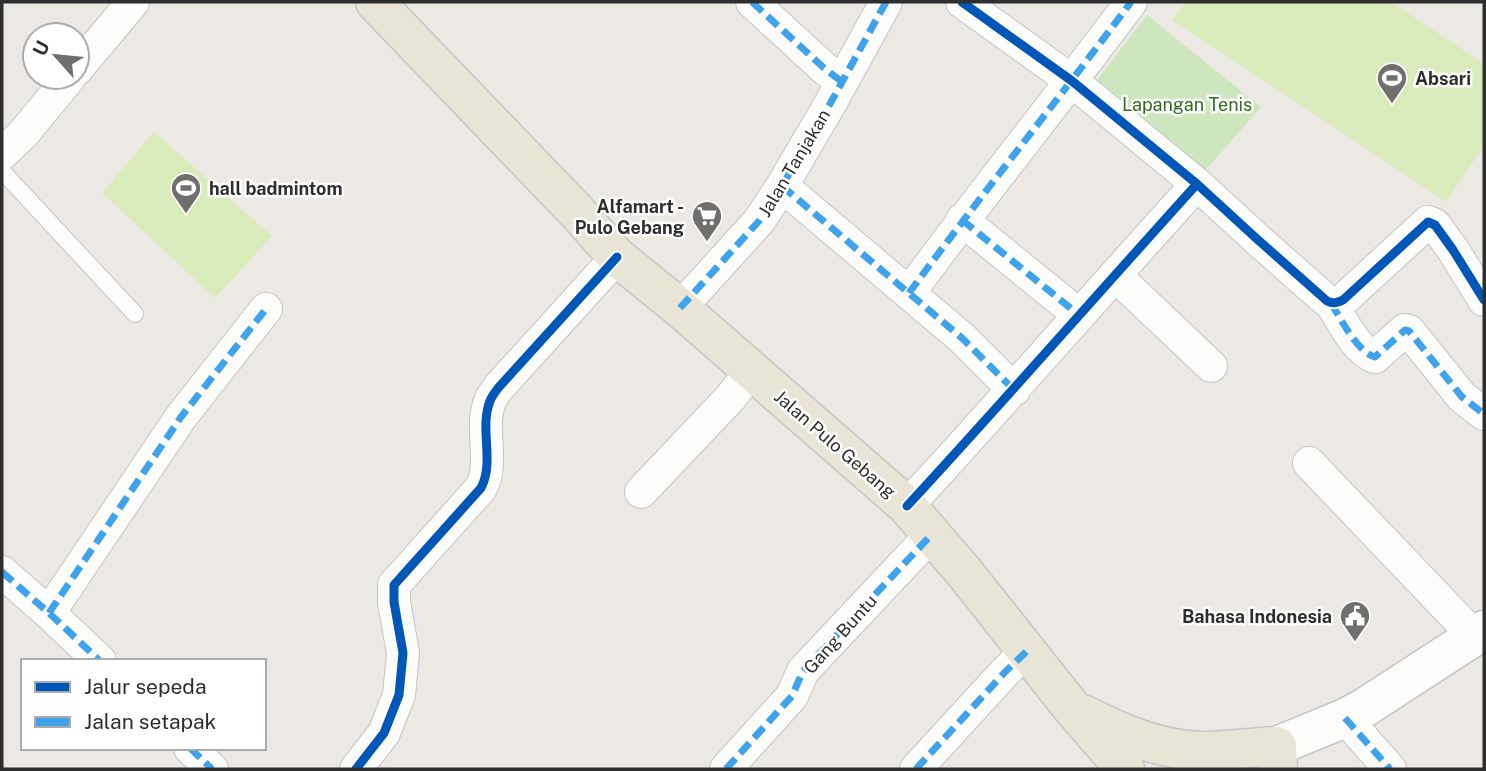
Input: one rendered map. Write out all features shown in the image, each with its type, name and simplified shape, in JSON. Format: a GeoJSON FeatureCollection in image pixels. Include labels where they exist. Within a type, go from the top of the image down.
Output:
{"type":"FeatureCollection","features":[{"type":"Feature","properties":{"kind":"main road","name":"Jalan Pulo Gebang"},"geometry":{"type":"LineString","coordinates":[[375,2],[617,257],[680,308],[907,506],[1072,708],[1115,730],[1202,760],[1278,758]]}},
{"type":"Feature","properties":{"kind":"main road"},"geometry":{"type":"LineString","coordinates":[[1072,708],[1125,769]]}},
{"type":"Feature","properties":{"kind":"street"},"geometry":{"type":"LineString","coordinates":[[91,52],[133,2]]}},
{"type":"Feature","properties":{"kind":"street"},"geometry":{"type":"LineString","coordinates":[[752,2],[842,82]]}},
{"type":"Feature","properties":{"kind":"street"},"geometry":{"type":"LineString","coordinates":[[962,2],[1072,81],[1197,184],[1331,303],[1351,335],[1370,356],[1375,356],[1405,330],[1409,331],[1462,397],[1484,414]]}},
{"type":"Feature","properties":{"kind":"street"},"geometry":{"type":"LineString","coordinates":[[908,293],[1131,2]]}},
{"type":"Feature","properties":{"kind":"street","name":"Jalan Tanjakan"},"geometry":{"type":"LineString","coordinates":[[680,308],[759,221],[842,82],[881,4]]}},
{"type":"Feature","properties":{"kind":"street"},"geometry":{"type":"LineString","coordinates":[[2,154],[23,134],[58,91]]}},
{"type":"Feature","properties":{"kind":"street"},"geometry":{"type":"LineString","coordinates":[[907,506],[1197,184]]}},
{"type":"Feature","properties":{"kind":"street"},"geometry":{"type":"LineString","coordinates":[[782,186],[962,338],[1014,390]]}},
{"type":"Feature","properties":{"kind":"street"},"geometry":{"type":"LineString","coordinates":[[962,220],[1079,314]]}},
{"type":"Feature","properties":{"kind":"street"},"geometry":{"type":"LineString","coordinates":[[1331,303],[1343,300],[1428,222],[1435,225],[1453,250],[1484,300]]}},
{"type":"Feature","properties":{"kind":"street"},"geometry":{"type":"LineString","coordinates":[[356,769],[384,733],[399,695],[403,653],[394,602],[394,585],[481,488],[488,471],[487,424],[491,399],[499,387],[617,257]]}},
{"type":"Feature","properties":{"kind":"street"},"geometry":{"type":"LineString","coordinates":[[1115,275],[1211,366]]}},
{"type":"Feature","properties":{"kind":"street"},"geometry":{"type":"LineString","coordinates":[[49,613],[181,417],[266,309]]}},
{"type":"Feature","properties":{"kind":"street"},"geometry":{"type":"LineString","coordinates":[[641,492],[731,397],[751,371]]}},
{"type":"Feature","properties":{"kind":"street"},"geometry":{"type":"LineString","coordinates":[[1309,463],[1480,634]]}},
{"type":"Feature","properties":{"kind":"street","name":"Gang Buntu"},"geometry":{"type":"LineString","coordinates":[[726,769],[792,696],[803,671],[932,534]]}},
{"type":"Feature","properties":{"kind":"street"},"geometry":{"type":"LineString","coordinates":[[2,572],[98,659]]}},
{"type":"Feature","properties":{"kind":"street","name":"Jalan Pulo Gebang"},"geometry":{"type":"LineString","coordinates":[[1278,758],[1364,708],[1480,634]]}},
{"type":"Feature","properties":{"kind":"street"},"geometry":{"type":"LineString","coordinates":[[916,769],[1027,651]]}},
{"type":"Feature","properties":{"kind":"street"},"geometry":{"type":"LineString","coordinates":[[1345,718],[1390,769]]}},
{"type":"Feature","properties":{"kind":"street"},"geometry":{"type":"LineString","coordinates":[[192,750],[212,769]]}},
{"type":"Feature","properties":{"kind":"lane"},"geometry":{"type":"LineString","coordinates":[[2,171],[135,314]]}},
{"type":"Feature","properties":{"kind":"green space","name":"Absari"},"geometry":{"type":"Polygon","coordinates":[[[1186,2],[1391,2],[1484,64],[1484,146],[1446,202],[1172,20],[1186,2]]]}},
{"type":"Feature","properties":{"kind":"green space","name":"Lapangan Tenis"},"geometry":{"type":"Polygon","coordinates":[[[1147,15],[1261,107],[1202,174],[1094,84],[1147,15]]]}},
{"type":"Feature","properties":{"kind":"green space","name":"hall badmintom"},"geometry":{"type":"Polygon","coordinates":[[[154,132],[272,236],[215,298],[102,193],[154,132]]]}},
{"type":"Feature","properties":{"kind":"marked path"},"geometry":{"type":"LineString","coordinates":[[752,2],[842,82]]}},
{"type":"Feature","properties":{"kind":"marked path"},"geometry":{"type":"LineString","coordinates":[[680,308],[759,221],[830,104],[886,2]]}},
{"type":"Feature","properties":{"kind":"marked path"},"geometry":{"type":"LineString","coordinates":[[909,293],[1131,2]]}},
{"type":"Feature","properties":{"kind":"marked path"},"geometry":{"type":"LineString","coordinates":[[782,186],[962,338],[1014,390]]}},
{"type":"Feature","properties":{"kind":"marked path"},"geometry":{"type":"LineString","coordinates":[[962,220],[1079,315]]}},
{"type":"Feature","properties":{"kind":"marked path"},"geometry":{"type":"LineString","coordinates":[[1331,303],[1356,342],[1375,357],[1405,330],[1409,331],[1462,397],[1484,414]]}},
{"type":"Feature","properties":{"kind":"marked path"},"geometry":{"type":"LineString","coordinates":[[49,613],[181,417],[266,309]]}},
{"type":"Feature","properties":{"kind":"marked path"},"geometry":{"type":"LineString","coordinates":[[726,769],[792,696],[803,671],[932,534]]}},
{"type":"Feature","properties":{"kind":"marked path"},"geometry":{"type":"LineString","coordinates":[[2,572],[98,659]]}},
{"type":"Feature","properties":{"kind":"marked path"},"geometry":{"type":"LineString","coordinates":[[916,769],[1027,651]]}},
{"type":"Feature","properties":{"kind":"marked path"},"geometry":{"type":"LineString","coordinates":[[1345,718],[1390,769]]}},
{"type":"Feature","properties":{"kind":"marked path"},"geometry":{"type":"LineString","coordinates":[[192,750],[212,769]]}},
{"type":"Feature","properties":{"kind":"cycle path"},"geometry":{"type":"LineString","coordinates":[[962,2],[1072,81],[1197,184],[1327,301],[1335,303],[1343,300],[1428,222],[1435,225],[1453,250],[1484,300]]}},
{"type":"Feature","properties":{"kind":"cycle path"},"geometry":{"type":"LineString","coordinates":[[907,506],[1197,184]]}},
{"type":"Feature","properties":{"kind":"cycle path"},"geometry":{"type":"LineString","coordinates":[[356,769],[384,733],[399,695],[403,653],[394,602],[394,585],[481,488],[487,467],[487,412],[494,394],[617,257]]}},
{"type":"Feature","properties":{"kind":"place","name":"Absari"},"geometry":{"type":"Point","coordinates":[1392,105]}},
{"type":"Feature","properties":{"kind":"place","name":"hall badmintom"},"geometry":{"type":"Point","coordinates":[186,215]}},
{"type":"Feature","properties":{"kind":"place","name":"Alfamart - Pulo Gebang"},"geometry":{"type":"Point","coordinates":[707,243]}},
{"type":"Feature","properties":{"kind":"place","name":"Bahasa Indonesia"},"geometry":{"type":"Point","coordinates":[1355,643]}}]}
